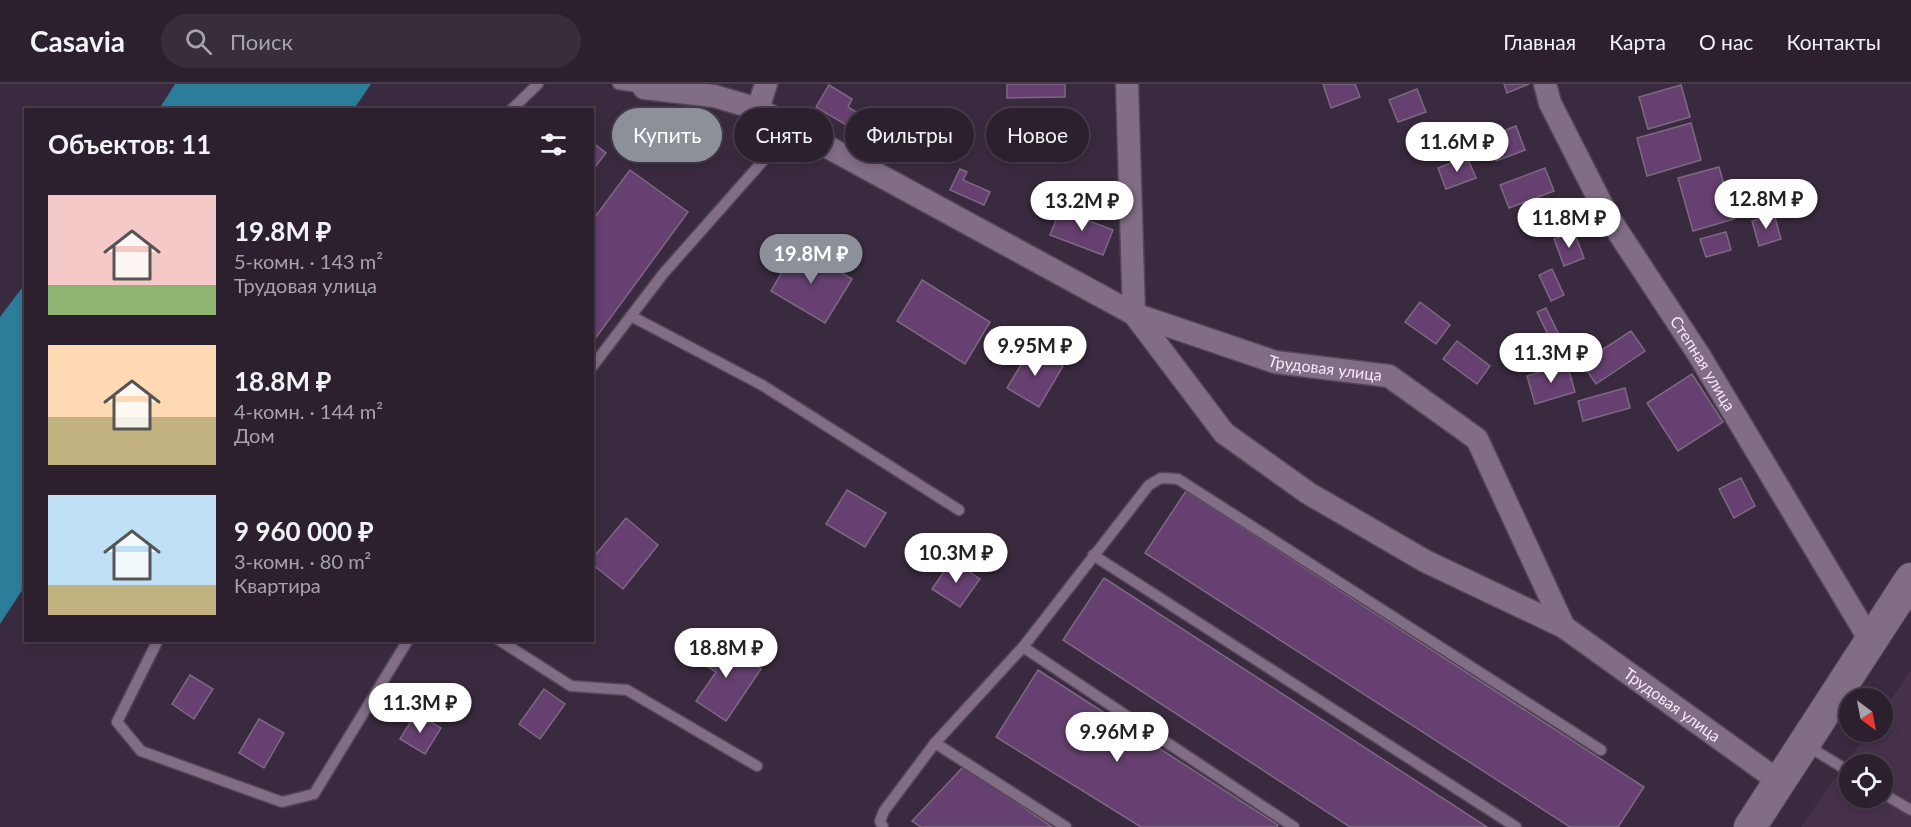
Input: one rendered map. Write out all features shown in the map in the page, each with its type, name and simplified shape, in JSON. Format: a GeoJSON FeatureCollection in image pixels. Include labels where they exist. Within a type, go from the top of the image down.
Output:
{"type":"FeatureCollection","features":[{"type":"Feature","properties":{"kind":"main road"},"geometry":{"type":"LineString","coordinates":[[1750,827],[1911,579]]}},
{"type":"Feature","properties":{"kind":"street"},"geometry":{"type":"LineString","coordinates":[[759,108],[766,84]]}},
{"type":"Feature","properties":{"kind":"street"},"geometry":{"type":"LineString","coordinates":[[1127,84],[1134,314]]}},
{"type":"Feature","properties":{"kind":"street","name":"Степная улица"},"geometry":{"type":"LineString","coordinates":[[1545,84],[1550,103],[1607,215],[1700,356],[1870,640]]}},
{"type":"Feature","properties":{"kind":"street","name":"Трудовая улица"},"geometry":{"type":"LineString","coordinates":[[644,88],[714,96],[752,108]]}},
{"type":"Feature","properties":{"kind":"street","name":"Трудовая улица"},"geometry":{"type":"LineString","coordinates":[[833,150],[1134,314],[1275,362],[1389,376],[1477,439],[1564,627]]}},
{"type":"Feature","properties":{"kind":"street","name":"Трудовая улица"},"geometry":{"type":"LineString","coordinates":[[1134,314],[1224,433],[1308,493],[1425,561],[1564,627],[1779,782]]}},
{"type":"Feature","properties":{"kind":"lane"},"geometry":{"type":"LineString","coordinates":[[513,108],[538,84]]}},
{"type":"Feature","properties":{"kind":"lane"},"geometry":{"type":"LineString","coordinates":[[618,84],[644,88]]}},
{"type":"Feature","properties":{"kind":"lane"},"geometry":{"type":"LineString","coordinates":[[594,364],[663,274],[762,162]]}},
{"type":"Feature","properties":{"kind":"lane"},"geometry":{"type":"LineString","coordinates":[[631,316],[762,385],[959,510]]}},
{"type":"Feature","properties":{"kind":"lane"},"geometry":{"type":"LineString","coordinates":[[883,827],[880,821],[884,811],[934,743],[1023,647],[1149,485],[1161,478],[1178,479],[1600,750]]}},
{"type":"Feature","properties":{"kind":"lane"},"geometry":{"type":"LineString","coordinates":[[1093,555],[1516,827]]}},
{"type":"Feature","properties":{"kind":"lane"},"geometry":{"type":"LineString","coordinates":[[157,642],[117,722],[141,751],[282,802],[314,794],[407,642]]}},
{"type":"Feature","properties":{"kind":"lane"},"geometry":{"type":"LineString","coordinates":[[502,642],[572,686],[627,690],[757,766]]}},
{"type":"Feature","properties":{"kind":"lane"},"geometry":{"type":"LineString","coordinates":[[1023,647],[1294,827]]}},
{"type":"Feature","properties":{"kind":"lane"},"geometry":{"type":"LineString","coordinates":[[934,743],[1066,827]]}},
{"type":"Feature","properties":{"kind":"lane"},"geometry":{"type":"LineString","coordinates":[[1804,744],[1839,765]]}},
{"type":"Feature","properties":{"kind":"lane"},"geometry":{"type":"LineString","coordinates":[[1893,799],[1911,810]]}},
{"type":"Feature","properties":{"kind":"shaded area"},"geometry":{"type":"Polygon","coordinates":[[[1911,670],[1911,827],[1801,827],[1839,773],[1839,808],[1893,808],[1893,754],[1852,754],[1861,742],[1893,742],[1893,696],[1911,670]]]}},
{"type":"Feature","properties":{"kind":"water"},"geometry":{"type":"Polygon","coordinates":[[[175,84],[371,84],[355,108],[160,108],[175,84]]]}},
{"type":"Feature","properties":{"kind":"water"},"geometry":{"type":"Polygon","coordinates":[[[24,285],[24,588],[0,624],[0,317],[24,285]]]}},
{"type":"Feature","properties":{"kind":"building"},"geometry":{"type":"Polygon","coordinates":[[[1007,84],[1065,84],[1065,97],[1007,98],[1007,84]]]}},
{"type":"Feature","properties":{"kind":"building"},"geometry":{"type":"Polygon","coordinates":[[[1323,84],[1355,84],[1360,97],[1331,108],[1323,84]]]}},
{"type":"Feature","properties":{"kind":"building"},"geometry":{"type":"Polygon","coordinates":[[[1504,84],[1529,84],[1507,93],[1504,84]]]}},
{"type":"Feature","properties":{"kind":"building"},"geometry":{"type":"Polygon","coordinates":[[[829,85],[852,99],[848,107],[850,108],[845,108],[845,124],[833,117],[833,108],[816,107],[829,85]]]}},
{"type":"Feature","properties":{"kind":"building"},"geometry":{"type":"Polygon","coordinates":[[[1681,85],[1690,117],[1648,129],[1639,97],[1681,85]]]}},
{"type":"Feature","properties":{"kind":"building"},"geometry":{"type":"Polygon","coordinates":[[[1417,89],[1426,112],[1398,122],[1389,100],[1417,89]]]}},
{"type":"Feature","properties":{"kind":"building"},"geometry":{"type":"Polygon","coordinates":[[[1691,123],[1701,160],[1647,176],[1637,138],[1691,123]]]}},
{"type":"Feature","properties":{"kind":"building"},"geometry":{"type":"Polygon","coordinates":[[[1516,126],[1525,150],[1496,161],[1487,137],[1516,126]]]}},
{"type":"Feature","properties":{"kind":"building"},"geometry":{"type":"Polygon","coordinates":[[[594,144],[606,153],[594,168],[594,144]]]}},
{"type":"Feature","properties":{"kind":"building"},"geometry":{"type":"Polygon","coordinates":[[[1467,157],[1476,178],[1446,189],[1438,168],[1467,157]]]}},
{"type":"Feature","properties":{"kind":"building"},"geometry":{"type":"Polygon","coordinates":[[[1719,167],[1734,219],[1693,231],[1678,178],[1719,167]]]}},
{"type":"Feature","properties":{"kind":"building"},"geometry":{"type":"Polygon","coordinates":[[[1545,168],[1554,191],[1509,208],[1500,185],[1545,168]]]}},
{"type":"Feature","properties":{"kind":"building"},"geometry":{"type":"Polygon","coordinates":[[[960,169],[967,172],[963,180],[990,192],[984,205],[950,190],[960,169]]]}},
{"type":"Feature","properties":{"kind":"building"},"geometry":{"type":"Polygon","coordinates":[[[630,170],[688,212],[594,340],[594,218],[630,170]]]}},
{"type":"Feature","properties":{"kind":"building"},"geometry":{"type":"Polygon","coordinates":[[[1104,187],[1107,214],[1083,216],[1080,190],[1104,187]]]}},
{"type":"Feature","properties":{"kind":"building"},"geometry":{"type":"Polygon","coordinates":[[[1060,210],[1113,230],[1103,255],[1050,235],[1060,210]]]}},
{"type":"Feature","properties":{"kind":"building"},"geometry":{"type":"Polygon","coordinates":[[[1774,214],[1781,239],[1759,246],[1752,221],[1774,214]]]}},
{"type":"Feature","properties":{"kind":"building"},"geometry":{"type":"Polygon","coordinates":[[[1574,232],[1584,258],[1564,266],[1554,239],[1574,232]]]}},
{"type":"Feature","properties":{"kind":"building"},"geometry":{"type":"Polygon","coordinates":[[[1726,232],[1731,250],[1706,257],[1700,239],[1726,232]]]}},
{"type":"Feature","properties":{"kind":"building"},"geometry":{"type":"Polygon","coordinates":[[[797,246],[852,279],[825,323],[771,291],[797,246]]]}},
{"type":"Feature","properties":{"kind":"building"},"geometry":{"type":"Polygon","coordinates":[[[1552,269],[1564,295],[1551,301],[1539,275],[1552,269]]]}},
{"type":"Feature","properties":{"kind":"building"},"geometry":{"type":"Polygon","coordinates":[[[922,280],[990,322],[965,364],[897,321],[922,280]]]}},
{"type":"Feature","properties":{"kind":"building"},"geometry":{"type":"Polygon","coordinates":[[[1420,302],[1450,325],[1436,344],[1405,322],[1420,302]]]}},
{"type":"Feature","properties":{"kind":"building"},"geometry":{"type":"Polygon","coordinates":[[[1546,308],[1561,339],[1552,343],[1537,312],[1546,308]]]}},
{"type":"Feature","properties":{"kind":"building"},"geometry":{"type":"Polygon","coordinates":[[[1631,331],[1645,351],[1596,384],[1582,363],[1631,331]]]}},
{"type":"Feature","properties":{"kind":"building"},"geometry":{"type":"Polygon","coordinates":[[[1457,341],[1490,366],[1477,384],[1443,359],[1457,341]]]}},
{"type":"Feature","properties":{"kind":"building"},"geometry":{"type":"Polygon","coordinates":[[[1031,348],[1063,366],[1039,407],[1007,388],[1031,348]]]}},
{"type":"Feature","properties":{"kind":"building"},"geometry":{"type":"Polygon","coordinates":[[[1567,364],[1575,392],[1535,404],[1527,376],[1567,364]]]}},
{"type":"Feature","properties":{"kind":"building"},"geometry":{"type":"Polygon","coordinates":[[[1692,374],[1723,422],[1678,451],[1647,403],[1692,374]]]}},
{"type":"Feature","properties":{"kind":"building"},"geometry":{"type":"Polygon","coordinates":[[[1625,388],[1630,408],[1583,421],[1578,401],[1625,388]]]}},
{"type":"Feature","properties":{"kind":"building"},"geometry":{"type":"Polygon","coordinates":[[[1741,478],[1755,506],[1734,518],[1719,489],[1741,478]]]}},
{"type":"Feature","properties":{"kind":"building"},"geometry":{"type":"Polygon","coordinates":[[[847,490],[886,513],[865,547],[826,524],[847,490]]]}},
{"type":"Feature","properties":{"kind":"building"},"geometry":{"type":"Polygon","coordinates":[[[1186,491],[1644,787],[1618,827],[1570,827],[1145,553],[1186,491]]]}},
{"type":"Feature","properties":{"kind":"building"},"geometry":{"type":"Polygon","coordinates":[[[626,518],[658,545],[623,589],[594,566],[594,557],[626,518]]]}},
{"type":"Feature","properties":{"kind":"building"},"geometry":{"type":"Polygon","coordinates":[[[952,560],[980,579],[960,607],[932,589],[952,560]]]}},
{"type":"Feature","properties":{"kind":"building"},"geometry":{"type":"Polygon","coordinates":[[[1104,578],[1487,827],[1350,827],[1063,640],[1104,578]]]}},
{"type":"Feature","properties":{"kind":"building"},"geometry":{"type":"Polygon","coordinates":[[[714,638],[761,669],[726,721],[696,701],[716,672],[699,661],[714,638]]]}},
{"type":"Feature","properties":{"kind":"building"},"geometry":{"type":"Polygon","coordinates":[[[1038,670],[1278,825],[1277,827],[1141,827],[996,737],[1038,670]]]}},
{"type":"Feature","properties":{"kind":"building"},"geometry":{"type":"Polygon","coordinates":[[[190,675],[213,689],[194,719],[172,704],[190,675]]]}},
{"type":"Feature","properties":{"kind":"building"},"geometry":{"type":"Polygon","coordinates":[[[544,689],[565,704],[540,739],[519,724],[544,689]]]}},
{"type":"Feature","properties":{"kind":"building"},"geometry":{"type":"Polygon","coordinates":[[[416,713],[441,728],[425,754],[400,739],[416,713]]]}},
{"type":"Feature","properties":{"kind":"building"},"geometry":{"type":"Polygon","coordinates":[[[259,719],[284,733],[264,768],[239,753],[259,719]]]}},
{"type":"Feature","properties":{"kind":"building"},"geometry":{"type":"Polygon","coordinates":[[[964,766],[1052,827],[921,827],[912,821],[964,766]]]}}]}
